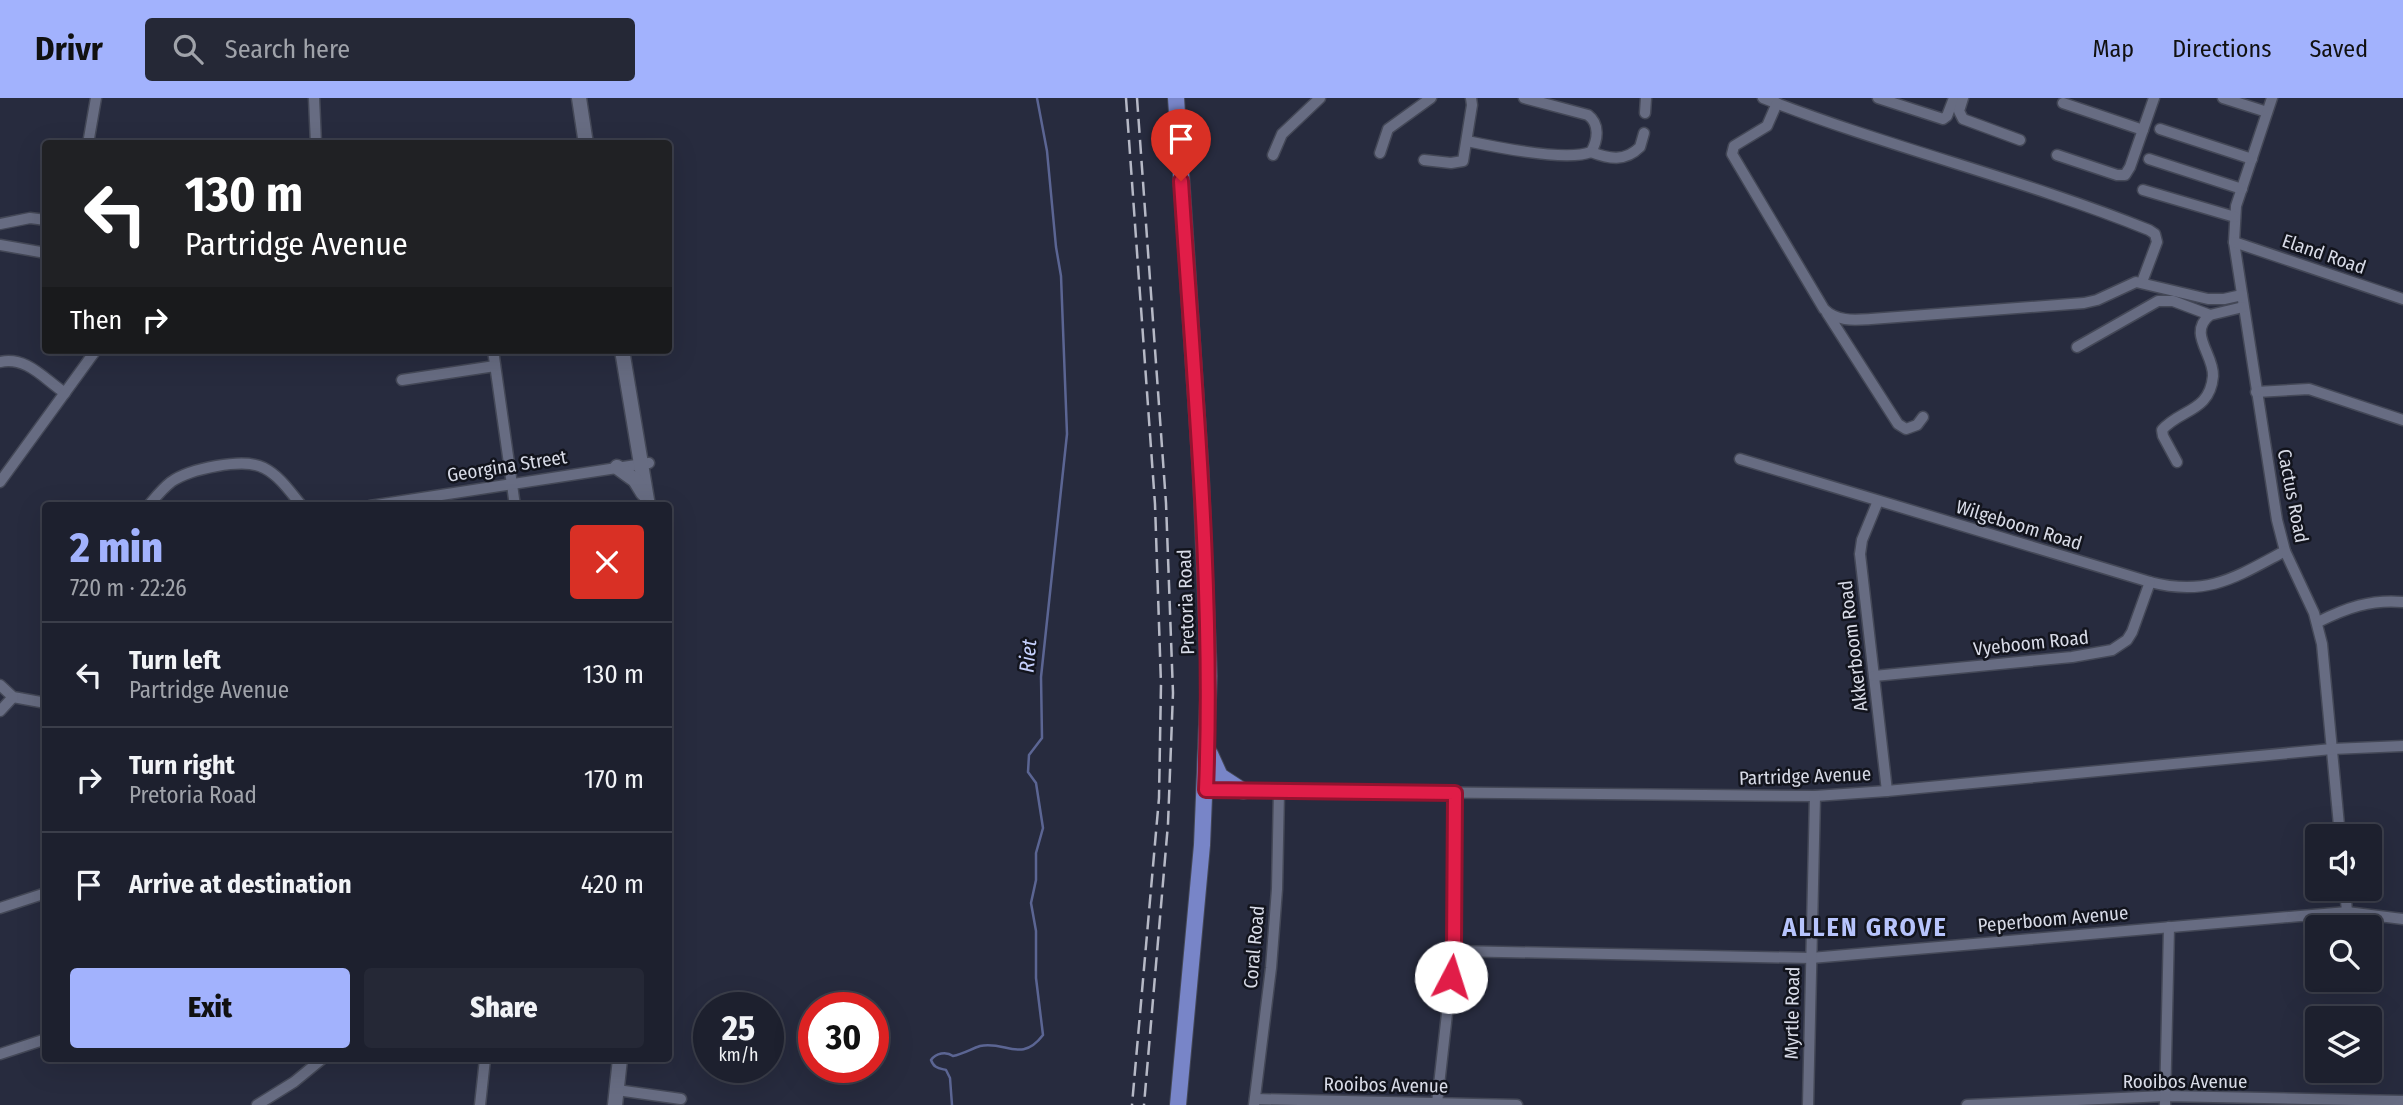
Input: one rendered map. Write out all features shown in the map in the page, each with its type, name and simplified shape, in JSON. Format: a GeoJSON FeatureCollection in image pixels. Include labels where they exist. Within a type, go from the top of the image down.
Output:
{"type":"FeatureCollection","features":[{"type":"Feature","properties":{"kind":"main road","name":"Pretoria Road"},"geometry":{"type":"LineString","coordinates":[[1176,98],[1201,476],[1207,602],[1208,745],[1178,1105]]}},
{"type":"Feature","properties":{"kind":"main road"},"geometry":{"type":"LineString","coordinates":[[1208,745],[1220,776],[1242,791]]}},
{"type":"Feature","properties":{"kind":"street"},"geometry":{"type":"LineString","coordinates":[[89,140],[96,98]]}},
{"type":"Feature","properties":{"kind":"street"},"geometry":{"type":"LineString","coordinates":[[314,98],[316,140]]}},
{"type":"Feature","properties":{"kind":"street"},"geometry":{"type":"LineString","coordinates":[[1273,155],[1282,134],[1320,98]]}},
{"type":"Feature","properties":{"kind":"street"},"geometry":{"type":"LineString","coordinates":[[1380,153],[1388,129],[1431,98]]}},
{"type":"Feature","properties":{"kind":"street"},"geometry":{"type":"LineString","coordinates":[[1424,160],[1461,162],[1467,141],[1471,98]]}},
{"type":"Feature","properties":{"kind":"street"},"geometry":{"type":"LineString","coordinates":[[1524,98],[1588,115],[1593,119],[1597,129],[1591,152]]}},
{"type":"Feature","properties":{"kind":"street"},"geometry":{"type":"LineString","coordinates":[[1646,98],[1646,113]]}},
{"type":"Feature","properties":{"kind":"street"},"geometry":{"type":"LineString","coordinates":[[1763,98],[1928,156],[1991,173],[2149,230],[2155,234],[2157,242],[2142,282]]}},
{"type":"Feature","properties":{"kind":"street"},"geometry":{"type":"LineString","coordinates":[[1878,98],[1898,101],[1943,119],[1947,116],[1954,98]]}},
{"type":"Feature","properties":{"kind":"street"},"geometry":{"type":"LineString","coordinates":[[1963,98],[1959,111],[1963,119],[2020,140]]}},
{"type":"Feature","properties":{"kind":"street"},"geometry":{"type":"LineString","coordinates":[[2057,155],[2122,176],[2129,170],[2154,98]]}},
{"type":"Feature","properties":{"kind":"street"},"geometry":{"type":"LineString","coordinates":[[2223,98],[2267,112]]}},
{"type":"Feature","properties":{"kind":"street","name":"Cactus Road"},"geometry":{"type":"LineString","coordinates":[[2272,98],[2242,189],[2235,217],[2234,242],[2277,520],[2286,551],[2318,622],[2326,677],[2339,824]]}},
{"type":"Feature","properties":{"kind":"street"},"geometry":{"type":"LineString","coordinates":[[1777,103],[1767,126],[1734,146],[1732,154],[1827,313],[1898,424],[1906,429],[1917,425],[1923,417]]}},
{"type":"Feature","properties":{"kind":"street"},"geometry":{"type":"LineString","coordinates":[[2063,103],[2143,130]]}},
{"type":"Feature","properties":{"kind":"street"},"geometry":{"type":"LineString","coordinates":[[585,104],[586,140]]}},
{"type":"Feature","properties":{"kind":"street"},"geometry":{"type":"LineString","coordinates":[[585,104],[594,140]]}},
{"type":"Feature","properties":{"kind":"street"},"geometry":{"type":"LineString","coordinates":[[2160,129],[2252,159]]}},
{"type":"Feature","properties":{"kind":"street"},"geometry":{"type":"LineString","coordinates":[[1467,141],[1534,152],[1581,155],[1591,152],[1610,159],[1627,156],[1640,147],[1644,133]]}},
{"type":"Feature","properties":{"kind":"street"},"geometry":{"type":"LineString","coordinates":[[2149,159],[2242,189]]}},
{"type":"Feature","properties":{"kind":"street"},"geometry":{"type":"LineString","coordinates":[[2143,190],[2235,217]]}},
{"type":"Feature","properties":{"kind":"street"},"geometry":{"type":"LineString","coordinates":[[0,224],[30,218],[42,220]]}},
{"type":"Feature","properties":{"kind":"street","name":"Eland Road"},"geometry":{"type":"LineString","coordinates":[[2234,242],[2403,299]]}},
{"type":"Feature","properties":{"kind":"street"},"geometry":{"type":"LineString","coordinates":[[0,245],[42,252]]}},
{"type":"Feature","properties":{"kind":"street"},"geometry":{"type":"LineString","coordinates":[[1827,313],[1856,320],[2084,303],[2097,300],[2131,283],[2142,282],[2208,299],[2242,295]]}},
{"type":"Feature","properties":{"kind":"street"},"geometry":{"type":"LineString","coordinates":[[2077,347],[2158,301],[2173,301],[2210,315],[2244,307]]}},
{"type":"Feature","properties":{"kind":"street"},"geometry":{"type":"LineString","coordinates":[[2178,462],[2162,430],[2196,408],[2208,393],[2212,380],[2212,363],[2200,333],[2202,324],[2210,315]]}},
{"type":"Feature","properties":{"kind":"street"},"geometry":{"type":"LineString","coordinates":[[0,482],[93,354]]}},
{"type":"Feature","properties":{"kind":"street"},"geometry":{"type":"LineString","coordinates":[[494,354],[514,502]]}},
{"type":"Feature","properties":{"kind":"street"},"geometry":{"type":"LineString","coordinates":[[623,354],[645,463]]}},
{"type":"Feature","properties":{"kind":"street"},"geometry":{"type":"LineString","coordinates":[[631,354],[650,502]]}},
{"type":"Feature","properties":{"kind":"street"},"geometry":{"type":"LineString","coordinates":[[0,362],[16,360],[25,363],[65,393]]}},
{"type":"Feature","properties":{"kind":"street"},"geometry":{"type":"LineString","coordinates":[[402,380],[495,366]]}},
{"type":"Feature","properties":{"kind":"street"},"geometry":{"type":"LineString","coordinates":[[2256,393],[2309,388],[2403,420]]}},
{"type":"Feature","properties":{"kind":"street","name":"Wilgeboom Road"},"geometry":{"type":"LineString","coordinates":[[1740,459],[2150,582],[2178,588],[2203,588],[2237,576],[2286,551]]}},
{"type":"Feature","properties":{"kind":"street"},"geometry":{"type":"LineString","coordinates":[[152,502],[171,482],[186,474],[243,463],[259,465],[273,473],[298,502]]}},
{"type":"Feature","properties":{"kind":"street","name":"Georgina Street"},"geometry":{"type":"LineString","coordinates":[[395,502],[645,463]]}},
{"type":"Feature","properties":{"kind":"street"},"geometry":{"type":"LineString","coordinates":[[617,467],[635,480],[649,502]]}},
{"type":"Feature","properties":{"kind":"street","name":"Akkerboom Road"},"geometry":{"type":"LineString","coordinates":[[1878,500],[1861,540],[1860,554],[1887,791]]}},
{"type":"Feature","properties":{"kind":"street","name":"Vyeboom Road"},"geometry":{"type":"LineString","coordinates":[[1874,676],[2072,657],[2112,650],[2127,640],[2132,632],[2150,582]]}},
{"type":"Feature","properties":{"kind":"street"},"geometry":{"type":"LineString","coordinates":[[2318,622],[2357,605],[2376,601],[2403,602]]}},
{"type":"Feature","properties":{"kind":"street"},"geometry":{"type":"LineString","coordinates":[[0,685],[13,697],[42,702]]}},
{"type":"Feature","properties":{"kind":"street"},"geometry":{"type":"LineString","coordinates":[[0,710],[13,697]]}},
{"type":"Feature","properties":{"kind":"street","name":"Partridge Avenue"},"geometry":{"type":"LineString","coordinates":[[1206,790],[1815,796],[2332,749],[2403,746]]}},
{"type":"Feature","properties":{"kind":"street","name":"Coral Road"},"geometry":{"type":"LineString","coordinates":[[1255,1102],[1274,928],[1279,791]]}},
{"type":"Feature","properties":{"kind":"street"},"geometry":{"type":"LineString","coordinates":[[1437,1103],[1454,951],[1455,793]]}},
{"type":"Feature","properties":{"kind":"street","name":"Myrtle Road"},"geometry":{"type":"LineString","coordinates":[[1808,1105],[1815,796]]}},
{"type":"Feature","properties":{"kind":"street"},"geometry":{"type":"LineString","coordinates":[[0,908],[42,894]]}},
{"type":"Feature","properties":{"kind":"street"},"geometry":{"type":"LineString","coordinates":[[2346,901],[2347,912]]}},
{"type":"Feature","properties":{"kind":"street","name":"Peperboom Avenue"},"geometry":{"type":"LineString","coordinates":[[1454,951],[1811,958],[2347,912],[2403,919]]}},
{"type":"Feature","properties":{"kind":"street"},"geometry":{"type":"LineString","coordinates":[[2165,1100],[2169,927]]}},
{"type":"Feature","properties":{"kind":"street"},"geometry":{"type":"LineString","coordinates":[[0,1054],[42,1040]]}},
{"type":"Feature","properties":{"kind":"street"},"geometry":{"type":"LineString","coordinates":[[257,1105],[294,1082],[318,1062]]}},
{"type":"Feature","properties":{"kind":"street"},"geometry":{"type":"LineString","coordinates":[[480,1105],[485,1062]]}},
{"type":"Feature","properties":{"kind":"street"},"geometry":{"type":"LineString","coordinates":[[620,1062],[616,1098],[681,1099]]}},
{"type":"Feature","properties":{"kind":"street","name":"Rooibos Avenue"},"geometry":{"type":"LineString","coordinates":[[1967,1105],[2165,1100],[2403,1101]]}},
{"type":"Feature","properties":{"kind":"street","name":"Rooibos Avenue"},"geometry":{"type":"LineString","coordinates":[[1255,1102],[1517,1105]]}},
{"type":"Feature","properties":{"kind":"waterway","name":"Riet"},"geometry":{"type":"LineString","coordinates":[[952,1105],[950,1078],[946,1070],[933,1065],[931,1060],[938,1054],[953,1056],[989,1045],[1020,1050],[1035,1044],[1043,1035],[1036,978],[1036,931],[1031,903],[1036,880],[1036,853],[1043,828],[1036,783],[1028,772],[1029,755],[1042,738],[1041,677],[1067,434],[1061,276],[1047,151],[1037,98]]}},
{"type":"Feature","properties":{"kind":"railway"},"geometry":{"type":"LineString","coordinates":[[1126,98],[1155,504],[1161,684],[1159,798],[1132,1105]]}},
{"type":"Feature","properties":{"kind":"railway"},"geometry":{"type":"LineString","coordinates":[[1137,98],[1166,503],[1173,693],[1168,824],[1144,1105]]}},
{"type":"Feature","properties":{"kind":"district","name":"ALLEN GROVE"},"geometry":{"type":"Point","coordinates":[1865,927]}},
{"type":"Feature","properties":{"kind":"route"},"geometry":{"type":"LineString","coordinates":[[1181,181],[1193,339],[1207,602],[1209,676],[1206,790],[1455,793],[1454,951],[1451,977]]}}]}
